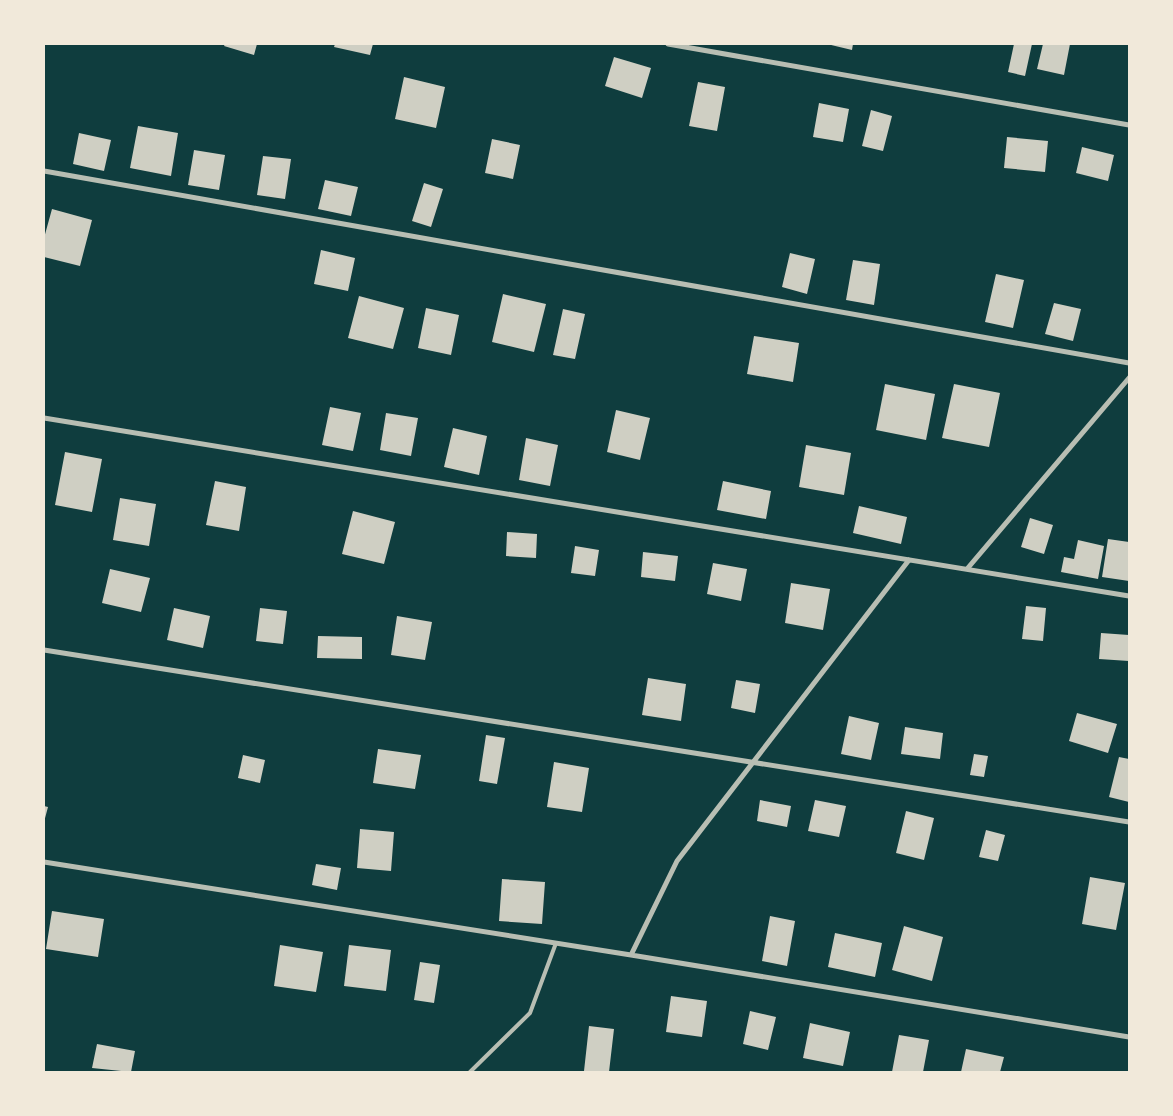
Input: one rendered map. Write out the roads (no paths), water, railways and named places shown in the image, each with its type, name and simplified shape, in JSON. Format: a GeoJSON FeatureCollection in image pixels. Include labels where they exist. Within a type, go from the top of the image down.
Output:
{"type":"FeatureCollection","features":[{"type":"Feature","properties":{"kind":"street"},"geometry":{"type":"LineString","coordinates":[[668,44],[1129,125]]}},
{"type":"Feature","properties":{"kind":"street"},"geometry":{"type":"LineString","coordinates":[[44,171],[1129,363]]}},
{"type":"Feature","properties":{"kind":"street"},"geometry":{"type":"LineString","coordinates":[[966,569],[1129,378]]}},
{"type":"Feature","properties":{"kind":"street"},"geometry":{"type":"LineString","coordinates":[[44,418],[1129,596]]}},
{"type":"Feature","properties":{"kind":"street"},"geometry":{"type":"LineString","coordinates":[[631,955],[676,860],[754,763],[909,560]]}},
{"type":"Feature","properties":{"kind":"street"},"geometry":{"type":"LineString","coordinates":[[44,650],[1129,822]]}},
{"type":"Feature","properties":{"kind":"street"},"geometry":{"type":"LineString","coordinates":[[44,862],[631,955],[1129,1037]]}},
{"type":"Feature","properties":{"kind":"lane"},"geometry":{"type":"LineString","coordinates":[[470,1072],[530,1013],[556,943]]}}]}
